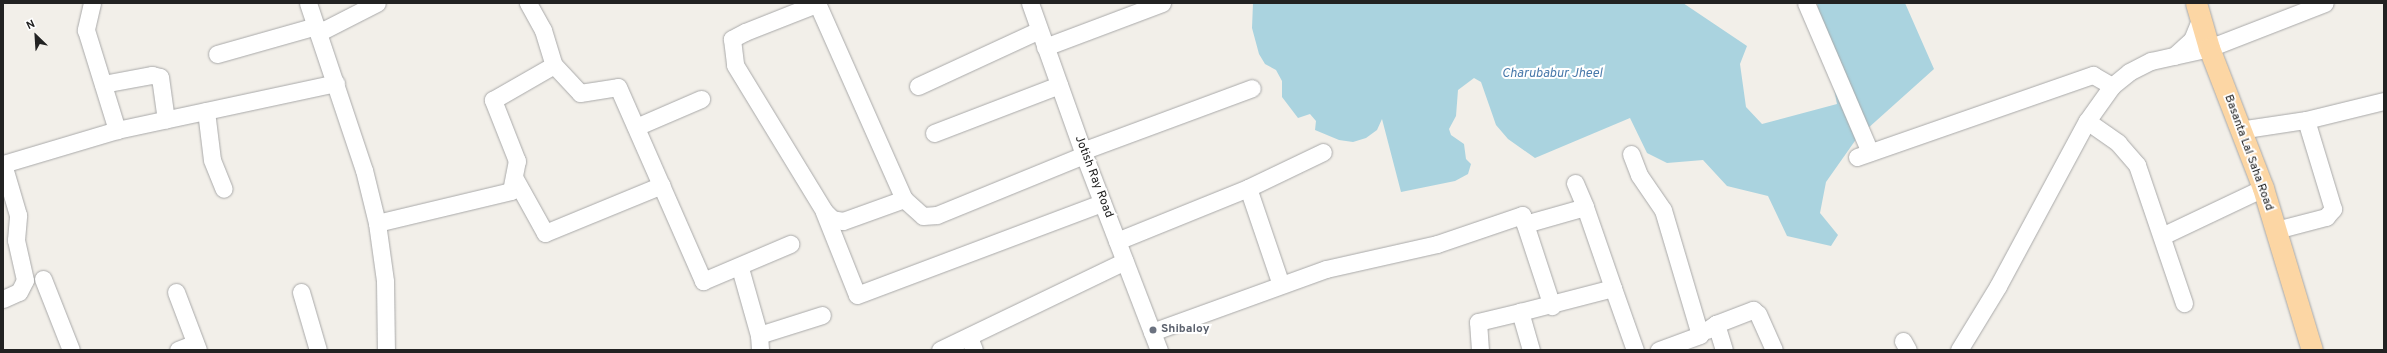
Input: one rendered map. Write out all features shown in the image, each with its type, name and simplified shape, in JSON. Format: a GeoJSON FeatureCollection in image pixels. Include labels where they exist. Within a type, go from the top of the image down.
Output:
{"type":"FeatureCollection","features":[{"type":"Feature","properties":{"kind":"main road","name":"Basanta Lal Saha Road"},"geometry":{"type":"LineString","coordinates":[[2198,10],[2209,48],[2239,130],[2263,188],[2312,350]]}},
{"type":"Feature","properties":{"kind":"street"},"geometry":{"type":"LineString","coordinates":[[92,3],[86,30],[117,130]]}},
{"type":"Feature","properties":{"kind":"street"},"geometry":{"type":"LineString","coordinates":[[308,3],[336,83],[377,223],[385,281],[386,350]]}},
{"type":"Feature","properties":{"kind":"street"},"geometry":{"type":"LineString","coordinates":[[217,54],[317,29],[377,3]]}},
{"type":"Feature","properties":{"kind":"street"},"geometry":{"type":"LineString","coordinates":[[528,3],[543,30],[554,65],[580,93],[618,87],[703,281],[740,268],[790,244]]}},
{"type":"Feature","properties":{"kind":"street","name":"Jotish Ray Road"},"geometry":{"type":"LineString","coordinates":[[1030,3],[1083,153],[1159,350]]}},
{"type":"Feature","properties":{"kind":"street"},"geometry":{"type":"LineString","coordinates":[[1045,47],[1162,3]]}},
{"type":"Feature","properties":{"kind":"street"},"geometry":{"type":"LineString","coordinates":[[1806,3],[1864,154],[2093,75],[2112,86]]}},
{"type":"Feature","properties":{"kind":"street"},"geometry":{"type":"LineString","coordinates":[[1959,350],[1998,286],[2087,121],[2112,86],[2129,72],[2146,64],[2209,48],[2325,3]]}},
{"type":"Feature","properties":{"kind":"street"},"geometry":{"type":"LineString","coordinates":[[1102,203],[856,296],[824,211],[735,65],[731,46],[732,39],[745,32],[816,4],[904,199],[923,216],[937,215],[1083,153],[1252,88]]}},
{"type":"Feature","properties":{"kind":"street"},"geometry":{"type":"LineString","coordinates":[[2168,59],[2192,40],[2198,10]]}},
{"type":"Feature","properties":{"kind":"street"},"geometry":{"type":"LineString","coordinates":[[918,86],[1039,30]]}},
{"type":"Feature","properties":{"kind":"street"},"geometry":{"type":"LineString","coordinates":[[377,223],[506,194],[511,191],[517,161],[494,100],[554,65]]}},
{"type":"Feature","properties":{"kind":"street"},"geometry":{"type":"LineString","coordinates":[[103,84],[152,75],[160,77],[166,120]]}},
{"type":"Feature","properties":{"kind":"street"},"geometry":{"type":"LineString","coordinates":[[3,299],[19,292],[25,280],[16,240],[18,215],[3,164],[117,130],[336,83]]}},
{"type":"Feature","properties":{"kind":"street"},"geometry":{"type":"LineString","coordinates":[[934,133],[1059,85]]}},
{"type":"Feature","properties":{"kind":"street"},"geometry":{"type":"LineString","coordinates":[[636,128],[701,99]]}},
{"type":"Feature","properties":{"kind":"street"},"geometry":{"type":"LineString","coordinates":[[2239,130],[2306,120],[2384,101]]}},
{"type":"Feature","properties":{"kind":"street"},"geometry":{"type":"LineString","coordinates":[[206,111],[212,160],[224,189]]}},
{"type":"Feature","properties":{"kind":"street"},"geometry":{"type":"LineString","coordinates":[[2276,230],[2326,217],[2333,208],[2306,120]]}},
{"type":"Feature","properties":{"kind":"street"},"geometry":{"type":"LineString","coordinates":[[2087,121],[2118,143],[2137,166],[2184,303]]}},
{"type":"Feature","properties":{"kind":"street"},"geometry":{"type":"LineString","coordinates":[[1117,240],[1248,188],[1323,152]]}},
{"type":"Feature","properties":{"kind":"street"},"geometry":{"type":"LineString","coordinates":[[1631,154],[1639,175],[1663,210],[1700,335]]}},
{"type":"Feature","properties":{"kind":"street"},"geometry":{"type":"LineString","coordinates":[[514,177],[545,233],[662,185]]}},
{"type":"Feature","properties":{"kind":"street"},"geometry":{"type":"LineString","coordinates":[[1575,183],[1635,350]]}},
{"type":"Feature","properties":{"kind":"street"},"geometry":{"type":"LineString","coordinates":[[1248,188],[1281,285]]}},
{"type":"Feature","properties":{"kind":"street"},"geometry":{"type":"LineString","coordinates":[[2162,236],[2263,188]]}},
{"type":"Feature","properties":{"kind":"street"},"geometry":{"type":"LineString","coordinates":[[824,211],[838,222],[843,222],[904,199]]}},
{"type":"Feature","properties":{"kind":"street"},"geometry":{"type":"LineString","coordinates":[[1525,224],[1584,206]]}},
{"type":"Feature","properties":{"kind":"street"},"geometry":{"type":"LineString","coordinates":[[1152,332],[1326,269],[1437,244],[1522,215],[1552,306]]}},
{"type":"Feature","properties":{"kind":"street"},"geometry":{"type":"LineString","coordinates":[[940,350],[971,343],[1125,261]]}},
{"type":"Feature","properties":{"kind":"street"},"geometry":{"type":"LineString","coordinates":[[740,268],[760,342],[822,315]]}},
{"type":"Feature","properties":{"kind":"street"},"geometry":{"type":"LineString","coordinates":[[43,279],[71,350]]}},
{"type":"Feature","properties":{"kind":"street"},"geometry":{"type":"LineString","coordinates":[[1480,350],[1478,322],[1552,306],[1613,288]]}},
{"type":"Feature","properties":{"kind":"street"},"geometry":{"type":"LineString","coordinates":[[176,292],[196,346],[178,350]]}},
{"type":"Feature","properties":{"kind":"street"},"geometry":{"type":"LineString","coordinates":[[301,292],[318,350]]}},
{"type":"Feature","properties":{"kind":"street"},"geometry":{"type":"LineString","coordinates":[[1659,350],[1700,335],[1716,324],[1753,310],[1758,314],[1774,350]]}},
{"type":"Feature","properties":{"kind":"street"},"geometry":{"type":"LineString","coordinates":[[1520,312],[1531,350]]}},
{"type":"Feature","properties":{"kind":"street"},"geometry":{"type":"LineString","coordinates":[[1716,324],[1724,350]]}},
{"type":"Feature","properties":{"kind":"water","name":"Charubabur Jheel"},"geometry":{"type":"Polygon","coordinates":[[[1253,3],[1683,3],[1747,46],[1740,64],[1746,107],[1762,124],[1837,104],[1817,3],[1905,3],[1934,69],[1857,138],[1826,182],[1820,213],[1838,235],[1831,246],[1787,236],[1768,196],[1727,186],[1703,160],[1667,163],[1647,153],[1630,118],[1535,158],[1508,139],[1496,125],[1481,82],[1474,78],[1458,90],[1456,116],[1449,129],[1451,135],[1464,144],[1466,159],[1471,164],[1468,174],[1455,181],[1401,192],[1382,119],[1377,130],[1366,138],[1353,142],[1339,140],[1315,130],[1316,121],[1310,114],[1298,118],[1282,97],[1282,81],[1276,70],[1265,64],[1259,54],[1252,28],[1253,3]]]}},
{"type":"Feature","properties":{"kind":"place","name":"Shibaloy"},"geometry":{"type":"Point","coordinates":[1153,330]}}]}
